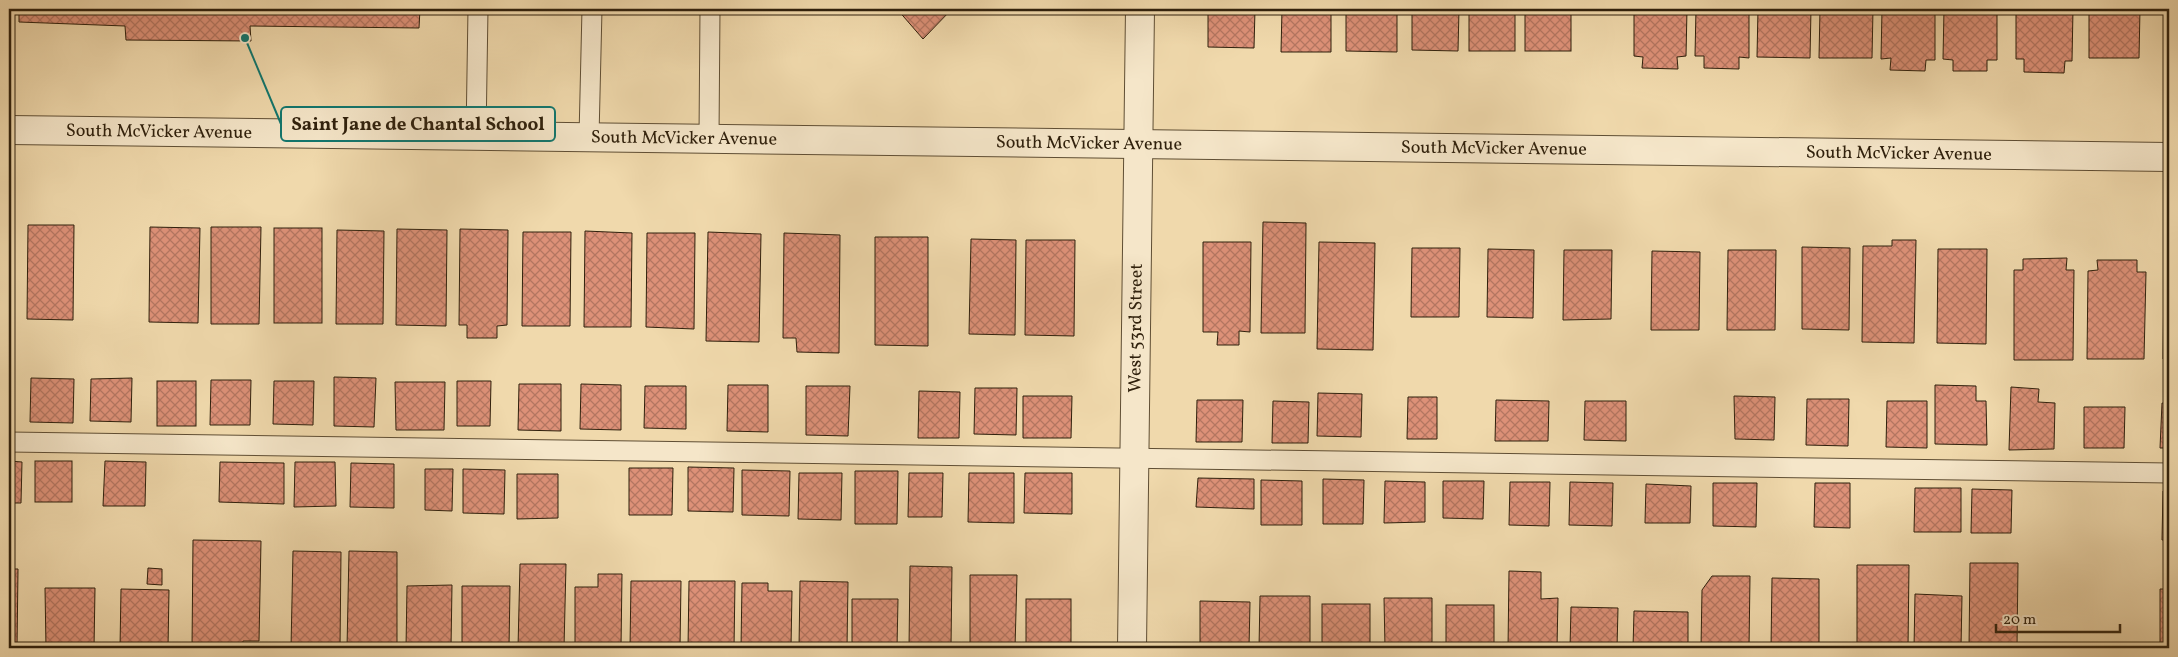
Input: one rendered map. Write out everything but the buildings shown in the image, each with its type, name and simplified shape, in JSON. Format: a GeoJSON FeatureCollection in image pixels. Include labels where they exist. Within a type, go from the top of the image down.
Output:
{"type":"FeatureCollection","features":[{"type":"Feature","properties":{"kind":"street","name":"West 53rd Street"},"geometry":{"type":"LineString","coordinates":[[1132,648],[1140,145],[1140,9]]}},
{"type":"Feature","properties":{"kind":"street","name":"South McVicker Avenue"},"geometry":{"type":"LineString","coordinates":[[9,130],[709,137],[1140,145],[2169,157]]}},
{"type":"Feature","properties":{"kind":"lane"},"geometry":{"type":"LineString","coordinates":[[476,136],[478,9]]}},
{"type":"Feature","properties":{"kind":"lane"},"geometry":{"type":"LineString","coordinates":[[589,137],[592,9]]}},
{"type":"Feature","properties":{"kind":"lane"},"geometry":{"type":"LineString","coordinates":[[709,137],[710,9]]}},
{"type":"Feature","properties":{"kind":"lane"},"geometry":{"type":"LineString","coordinates":[[9,442],[2169,473]]}},
{"type":"Feature","properties":{"kind":"place","name":"Saint Jane de Chantal School"},"geometry":{"type":"Point","coordinates":[245,38]}}]}
